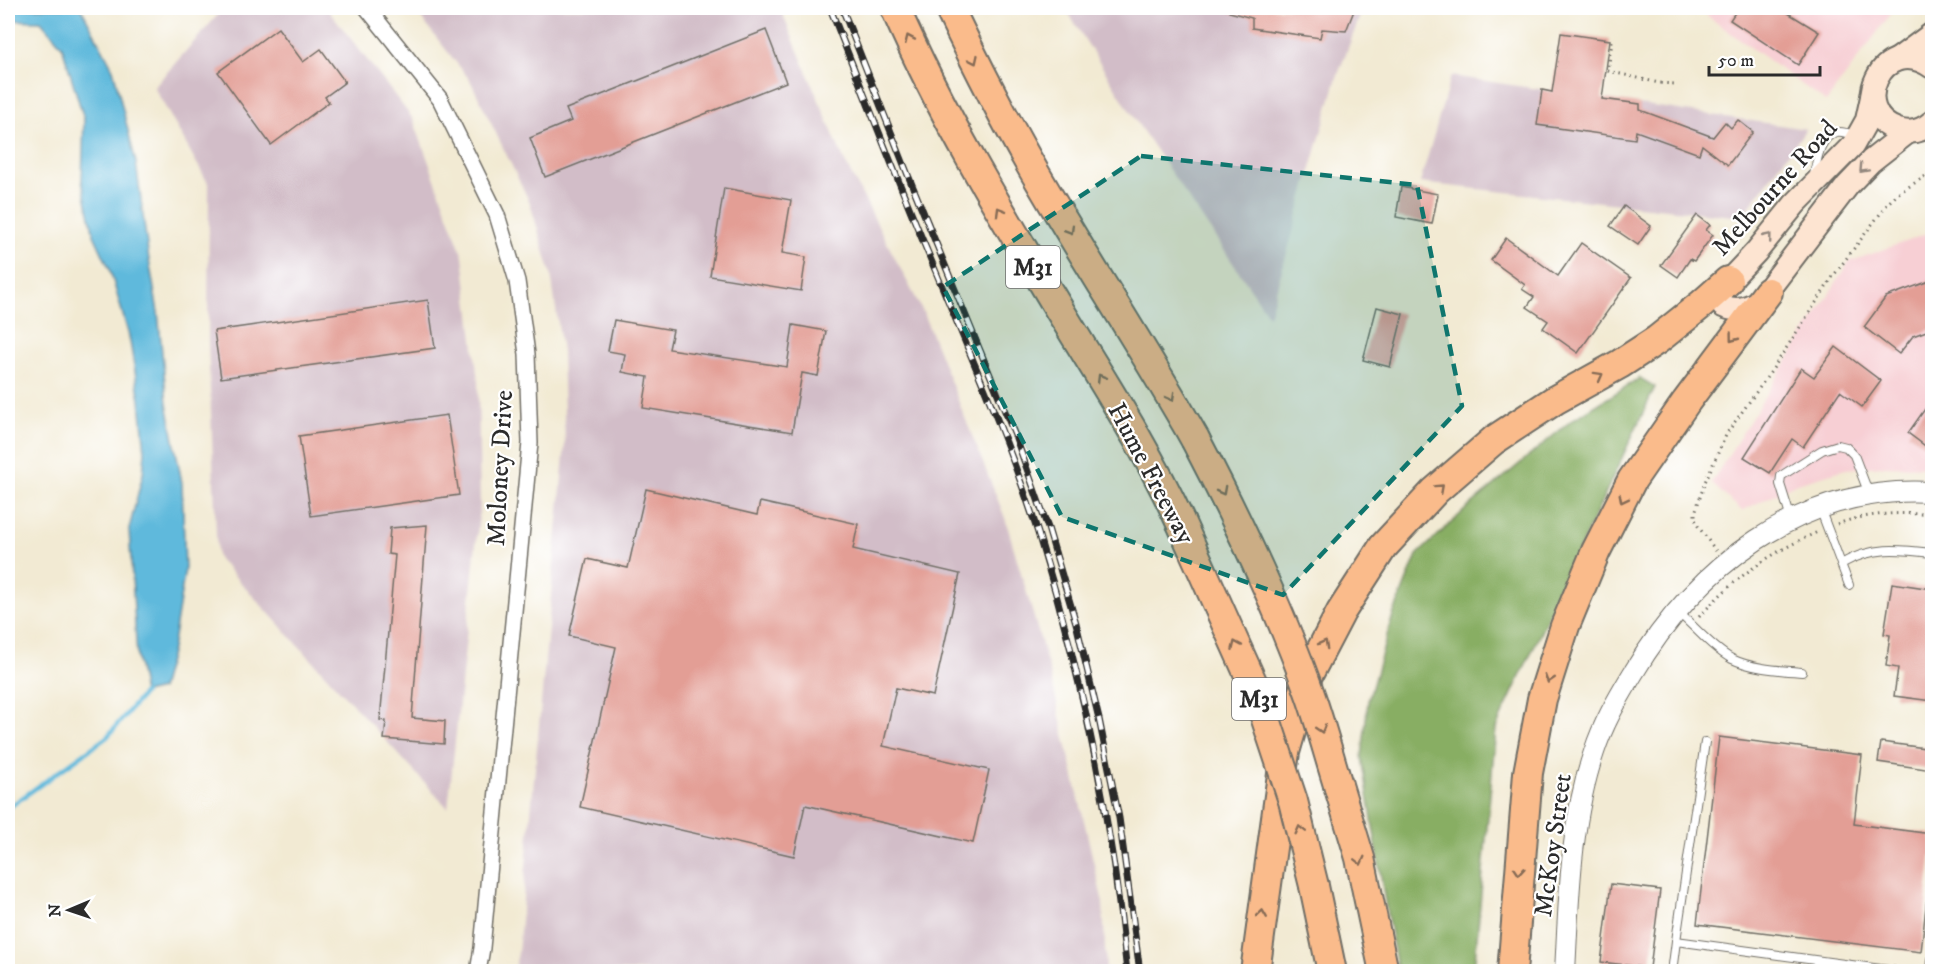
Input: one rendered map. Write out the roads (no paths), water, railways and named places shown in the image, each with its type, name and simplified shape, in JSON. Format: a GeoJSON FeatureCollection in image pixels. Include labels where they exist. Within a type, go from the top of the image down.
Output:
{"type":"FeatureCollection","features":[{"type":"Feature","properties":{"kind":"highway","name":"Hume Freeway"},"geometry":{"type":"LineString","coordinates":[[895,8],[912,47],[961,141],[1011,230],[1117,404],[1180,521],[1258,695],[1293,801],[1332,972]]}},
{"type":"Feature","properties":{"kind":"highway","name":"Hume Freeway"},"geometry":{"type":"LineString","coordinates":[[949,8],[981,75],[1035,173],[1195,439],[1272,597],[1311,698],[1360,858],[1384,972]]}},
{"type":"Feature","properties":{"kind":"highway"},"geometry":{"type":"LineString","coordinates":[[1255,972],[1285,752],[1306,676],[1341,612],[1383,547],[1436,491],[1494,440],[1555,400],[1648,346],[1679,324],[1728,281]]}},
{"type":"Feature","properties":{"kind":"highway"},"geometry":{"type":"LineString","coordinates":[[1512,972],[1527,773],[1542,699],[1565,626],[1596,551],[1632,480],[1686,402],[1768,292]]}},
{"type":"Feature","properties":{"kind":"main road"},"geometry":{"type":"LineString","coordinates":[[1898,59],[1932,34]]}},
{"type":"Feature","properties":{"kind":"main road"},"geometry":{"type":"LineString","coordinates":[[1898,59],[1918,59],[1932,67]]}},
{"type":"Feature","properties":{"kind":"main road","name":"Melbourne Road"},"geometry":{"type":"LineString","coordinates":[[1728,281],[1810,188],[1848,151],[1870,112],[1874,82],[1888,63],[1898,59]]}},
{"type":"Feature","properties":{"kind":"main road"},"geometry":{"type":"LineString","coordinates":[[1872,97],[1881,119],[1892,128],[1918,134]]}},
{"type":"Feature","properties":{"kind":"main road"},"geometry":{"type":"LineString","coordinates":[[1728,281],[1723,288],[1720,300],[1723,306],[1740,309],[1761,300],[1848,185],[1871,161],[1918,134],[1932,122]]}},
{"type":"Feature","properties":{"kind":"street","name":"Moloney Drive"},"geometry":{"type":"LineString","coordinates":[[367,8],[440,99],[497,215],[517,281],[527,354],[530,442],[478,972]]}},
{"type":"Feature","properties":{"kind":"street","name":"McKoy Street"},"geometry":{"type":"LineString","coordinates":[[1565,972],[1571,866],[1583,788],[1606,717],[1650,645],[1677,611],[1724,563],[1761,536],[1791,520],[1869,495],[1909,491],[1932,492]]}},
{"type":"Feature","properties":{"kind":"lane"},"geometry":{"type":"LineString","coordinates":[[1791,520],[1780,484],[1781,476],[1822,450],[1838,445],[1846,447],[1854,455],[1869,495]]}},
{"type":"Feature","properties":{"kind":"lane"},"geometry":{"type":"LineString","coordinates":[[1820,509],[1849,585]]}},
{"type":"Feature","properties":{"kind":"lane"},"geometry":{"type":"LineString","coordinates":[[1841,564],[1862,554],[1893,549],[1932,553]]}},
{"type":"Feature","properties":{"kind":"lane"},"geometry":{"type":"LineString","coordinates":[[1677,611],[1716,647],[1732,658],[1754,666],[1802,672]]}},
{"type":"Feature","properties":{"kind":"lane"},"geometry":{"type":"LineString","coordinates":[[1672,972],[1705,742]]}},
{"type":"Feature","properties":{"kind":"lane"},"geometry":{"type":"LineString","coordinates":[[1676,941],[1903,972]]}},
{"type":"Feature","properties":{"kind":"lane"},"geometry":{"type":"LineString","coordinates":[[1931,972],[1932,959]]}},
{"type":"Feature","properties":{"kind":"water"},"geometry":{"type":"Polygon","coordinates":[[[8,8],[81,8],[113,69],[136,163],[158,312],[167,403],[182,483],[185,569],[172,649],[161,689],[144,693],[137,657],[129,529],[143,474],[145,452],[140,400],[129,336],[110,270],[94,235],[82,181],[84,119],[62,46],[41,21],[8,20],[8,8]]]}},
{"type":"Feature","properties":{"kind":"waterway"},"geometry":{"type":"LineString","coordinates":[[8,808],[107,737],[144,693]]}},
{"type":"Feature","properties":{"kind":"railway"},"geometry":{"type":"LineString","coordinates":[[830,8],[1003,434],[1038,533],[1069,642],[1094,750],[1113,860],[1127,972]]}},
{"type":"Feature","properties":{"kind":"railway"},"geometry":{"type":"LineString","coordinates":[[842,8],[1016,438],[1048,528],[1076,623],[1099,719],[1119,818],[1140,972]]}}]}
